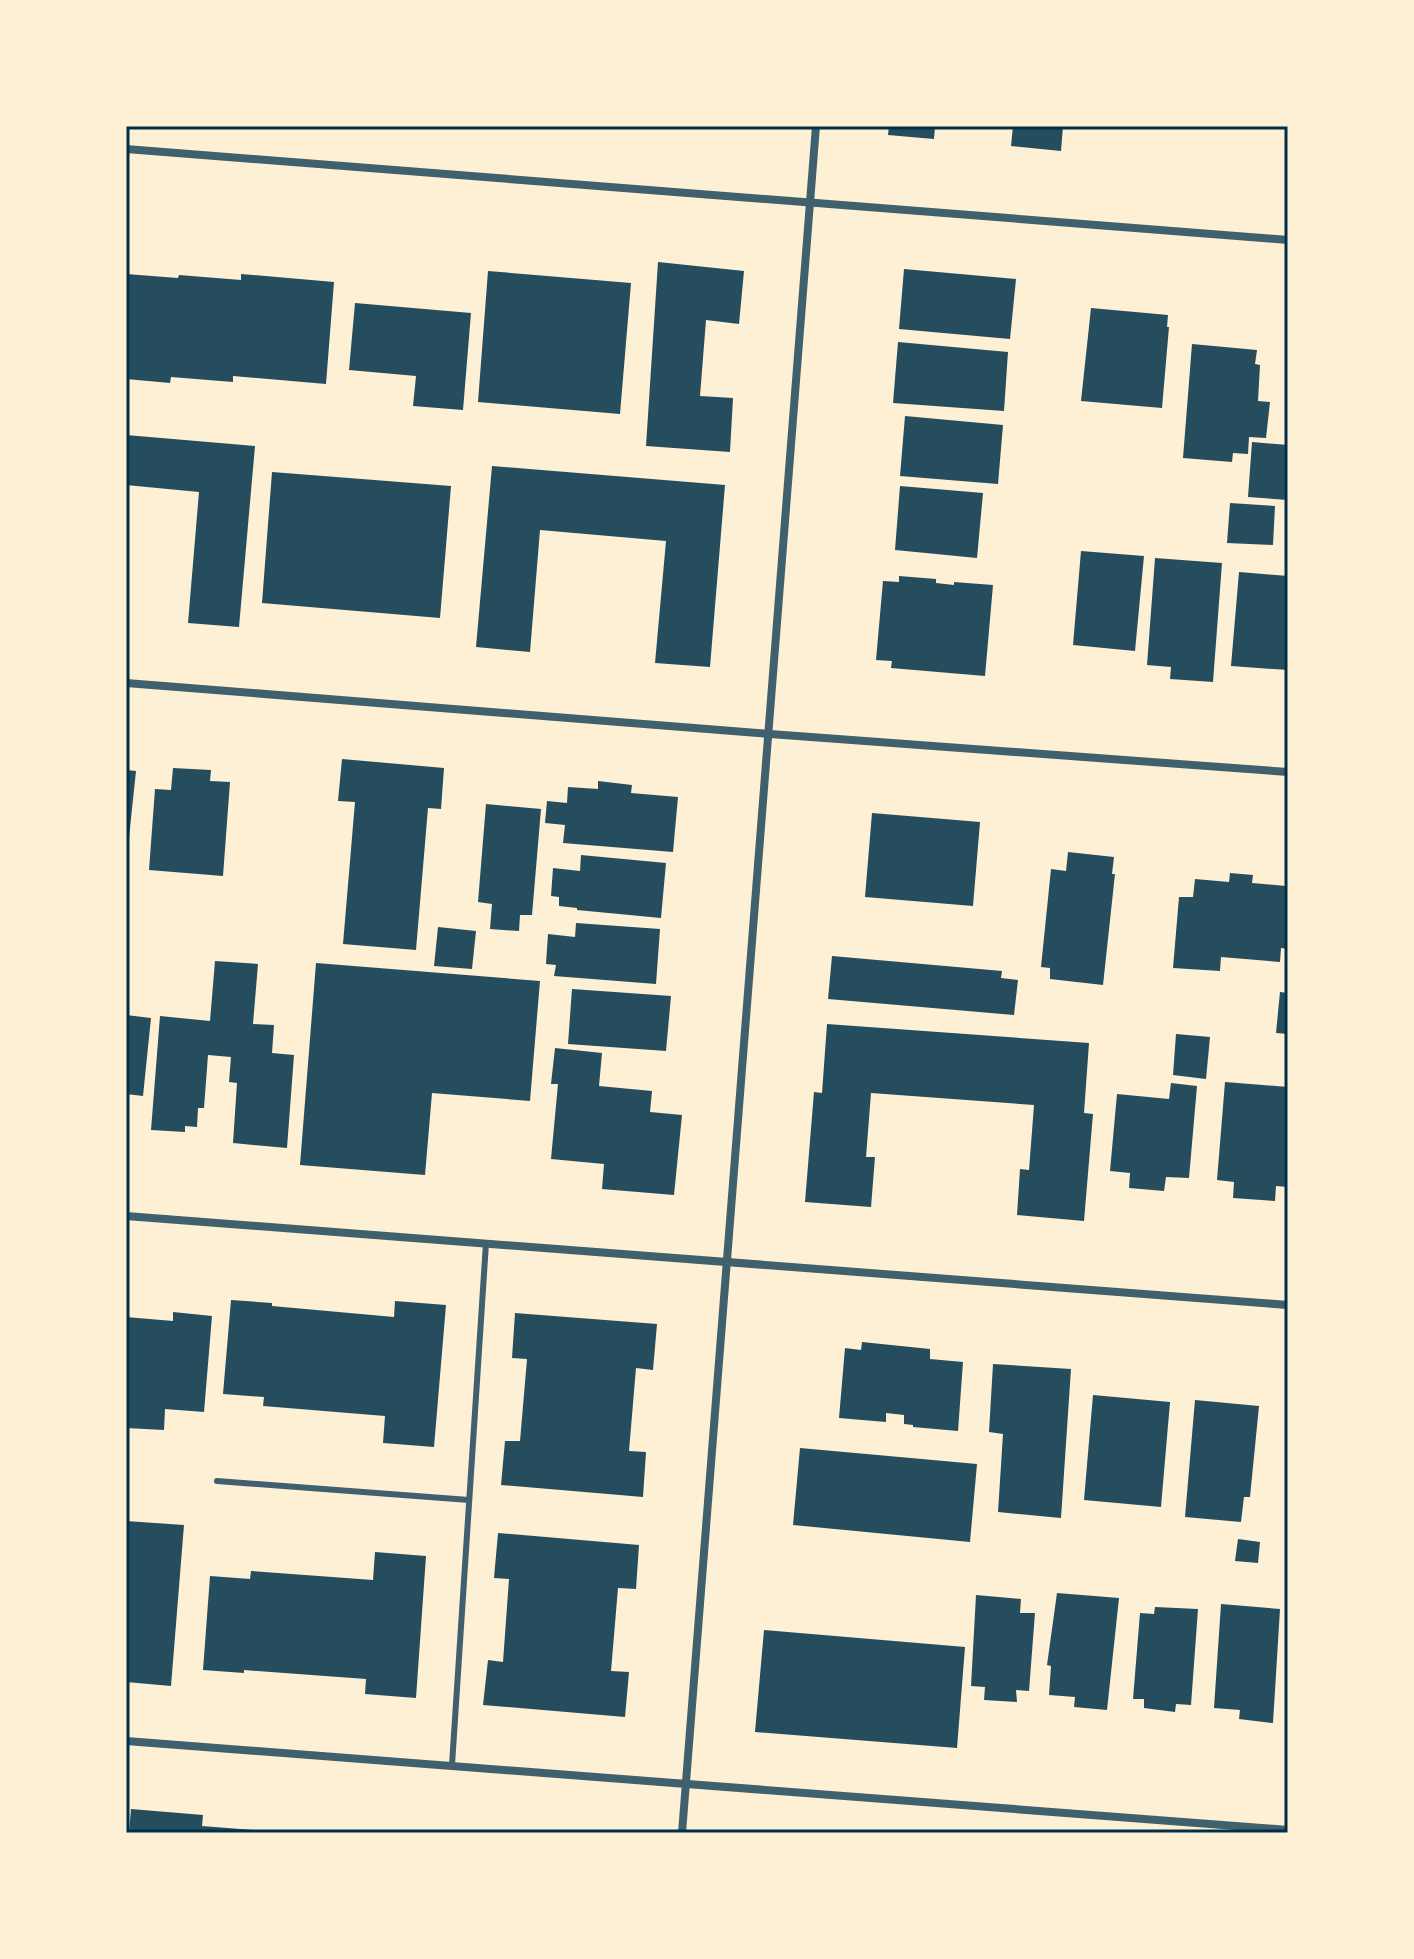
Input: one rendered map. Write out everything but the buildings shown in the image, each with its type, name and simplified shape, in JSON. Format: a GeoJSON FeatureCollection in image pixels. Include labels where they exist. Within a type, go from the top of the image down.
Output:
{"type":"FeatureCollection","features":[{"type":"Feature","properties":{"kind":"street"},"geometry":{"type":"LineString","coordinates":[[682,1833],[816,126]]}},
{"type":"Feature","properties":{"kind":"street"},"geometry":{"type":"LineString","coordinates":[[126,149],[1288,240]]}},
{"type":"Feature","properties":{"kind":"street"},"geometry":{"type":"LineString","coordinates":[[126,683],[1288,772]]}},
{"type":"Feature","properties":{"kind":"street"},"geometry":{"type":"LineString","coordinates":[[126,1216],[1288,1305]]}},
{"type":"Feature","properties":{"kind":"street"},"geometry":{"type":"LineString","coordinates":[[126,1741],[1288,1830]]}},
{"type":"Feature","properties":{"kind":"lane"},"geometry":{"type":"LineString","coordinates":[[452,1765],[486,1243]]}},
{"type":"Feature","properties":{"kind":"lane"},"geometry":{"type":"LineString","coordinates":[[217,1481],[469,1500]]}}]}
